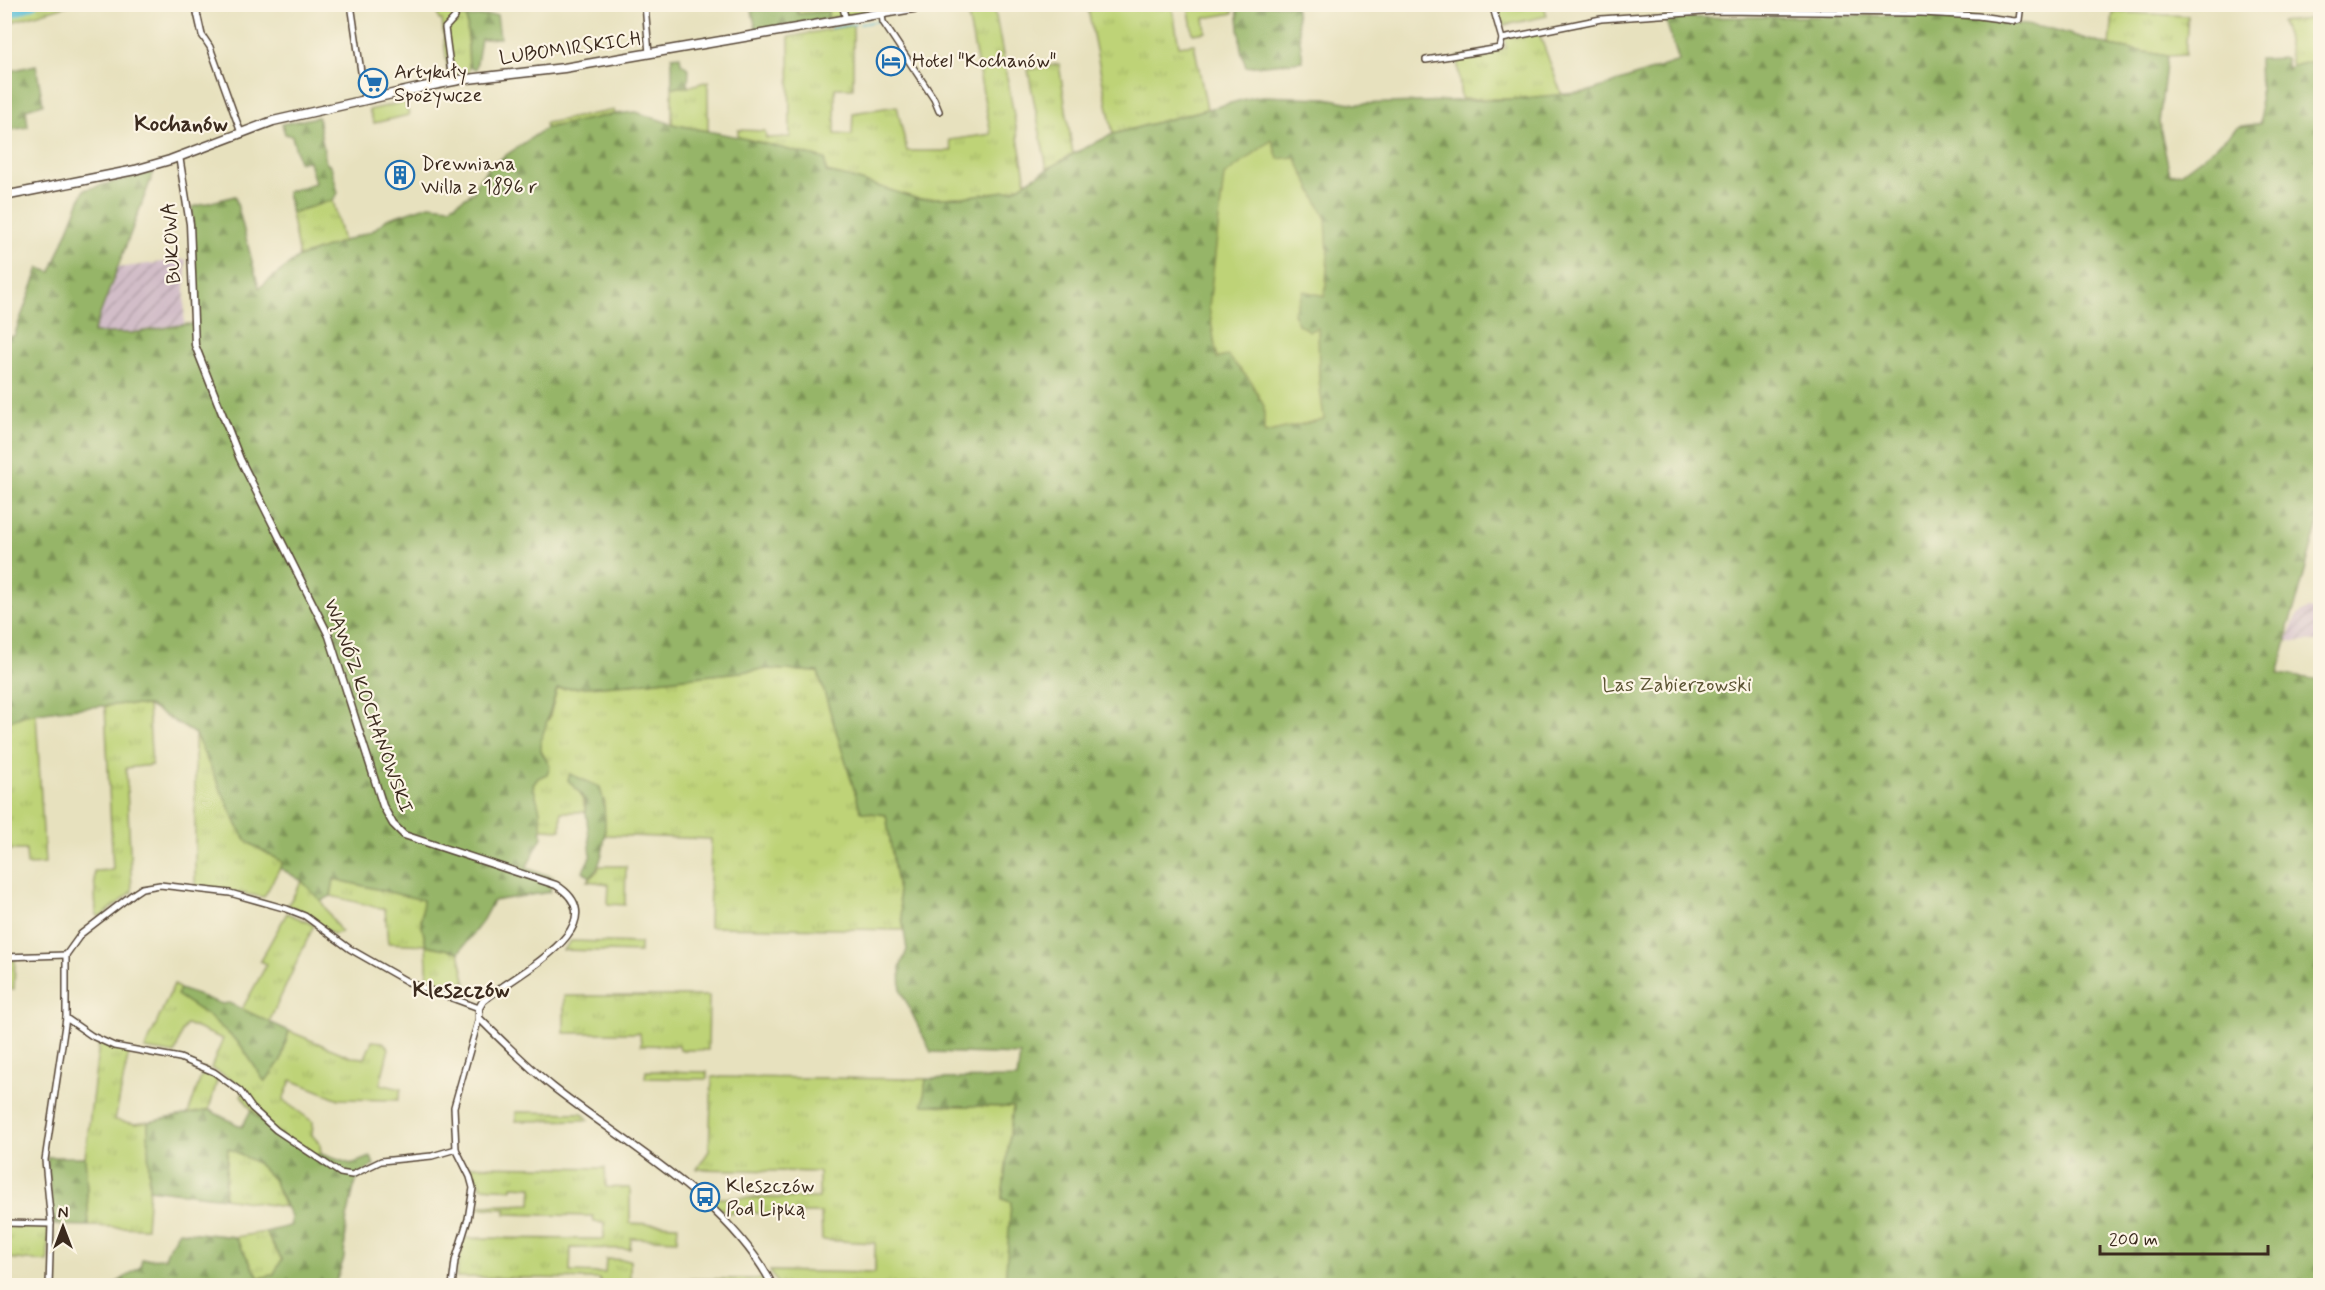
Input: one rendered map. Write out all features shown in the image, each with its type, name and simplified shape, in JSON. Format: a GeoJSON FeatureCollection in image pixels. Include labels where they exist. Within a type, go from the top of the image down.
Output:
{"type":"FeatureCollection","features":[{"type":"Feature","properties":{"kind":"main road","name":"LUBOMIRSKICH"},"geometry":{"type":"LineString","coordinates":[[4,196],[119,174],[179,156],[288,116],[452,81],[544,71],[936,4]]}},
{"type":"Feature","properties":{"kind":"street"},"geometry":{"type":"LineString","coordinates":[[195,4],[202,34],[210,47],[241,133]]}},
{"type":"Feature","properties":{"kind":"street"},"geometry":{"type":"LineString","coordinates":[[351,4],[365,99]]}},
{"type":"Feature","properties":{"kind":"street"},"geometry":{"type":"LineString","coordinates":[[649,54],[645,7],[667,4]]}},
{"type":"Feature","properties":{"kind":"street"},"geometry":{"type":"LineString","coordinates":[[842,4],[846,20]]}},
{"type":"Feature","properties":{"kind":"street"},"geometry":{"type":"LineString","coordinates":[[1426,60],[1500,48],[1502,39],[1492,4]]}},
{"type":"Feature","properties":{"kind":"street"},"geometry":{"type":"LineString","coordinates":[[1502,39],[1601,19],[1718,11],[1921,14],[1978,16],[2015,21],[2021,16],[2021,4]]}},
{"type":"Feature","properties":{"kind":"street"},"geometry":{"type":"LineString","coordinates":[[882,15],[883,22],[934,99],[939,111]]}},
{"type":"Feature","properties":{"kind":"street"},"geometry":{"type":"LineString","coordinates":[[452,81],[445,28],[455,17]]}},
{"type":"Feature","properties":{"kind":"street","name":"BUKOWA"},"geometry":{"type":"LineString","coordinates":[[179,156],[190,224],[193,328]]}},
{"type":"Feature","properties":{"kind":"street","name":"WĄWÓZ KOCHANOWSKI"},"geometry":{"type":"LineString","coordinates":[[193,328],[201,364],[240,459],[329,636],[383,806],[393,824],[404,835],[556,885],[568,893],[575,910],[575,921],[567,937],[545,957],[487,997],[479,1008]]}},
{"type":"Feature","properties":{"kind":"street"},"geometry":{"type":"LineString","coordinates":[[49,1286],[51,1224],[45,1160],[66,1017],[66,955],[81,934],[142,888],[160,885],[230,893],[287,909],[305,916],[378,967],[408,982],[479,1008],[479,1018],[454,1107],[456,1149],[473,1188],[470,1210],[455,1261],[453,1286]]}},
{"type":"Feature","properties":{"kind":"street"},"geometry":{"type":"LineString","coordinates":[[4,957],[66,955]]}},
{"type":"Feature","properties":{"kind":"street"},"geometry":{"type":"LineString","coordinates":[[66,1017],[92,1036],[114,1046],[180,1058],[214,1072],[240,1091],[252,1108],[276,1130],[340,1173],[352,1175],[381,1161],[432,1156],[456,1149]]}},
{"type":"Feature","properties":{"kind":"street"},"geometry":{"type":"LineString","coordinates":[[479,1018],[552,1086],[714,1210],[745,1242],[773,1286]]}},
{"type":"Feature","properties":{"kind":"street"},"geometry":{"type":"LineString","coordinates":[[4,1223],[51,1224]]}},
{"type":"Feature","properties":{"kind":"shaded area"},"geometry":{"type":"Polygon","coordinates":[[[186,259],[184,324],[131,332],[93,334],[117,268],[186,259]]]}},
{"type":"Feature","properties":{"kind":"shaded area"},"geometry":{"type":"Polygon","coordinates":[[[2308,609],[2320,609],[2320,642],[2287,641],[2295,619],[2308,609]]]}},
{"type":"Feature","properties":{"kind":"green space"},"geometry":{"type":"Polygon","coordinates":[[[5,4],[69,4],[69,5],[5,24],[5,4]]]}},
{"type":"Feature","properties":{"kind":"green space"},"geometry":{"type":"Polygon","coordinates":[[[436,5],[453,5],[453,18],[467,17],[469,73],[448,76],[442,20],[439,20],[436,5]]]}},
{"type":"Feature","properties":{"kind":"green space"},"geometry":{"type":"Polygon","coordinates":[[[751,5],[796,5],[798,14],[828,11],[828,19],[756,30],[751,5]]]}},
{"type":"Feature","properties":{"kind":"green space"},"geometry":{"type":"Polygon","coordinates":[[[796,5],[905,5],[828,19],[828,11],[798,14],[796,5]]]}},
{"type":"Feature","properties":{"kind":"green space"},"geometry":{"type":"Polygon","coordinates":[[[966,5],[994,5],[1026,182],[1013,190],[963,197],[918,199],[826,172],[825,159],[738,137],[738,130],[765,131],[766,138],[790,137],[789,37],[853,25],[853,88],[835,88],[835,134],[852,135],[853,113],[897,106],[907,151],[952,151],[949,140],[991,134],[966,5]]]}},
{"type":"Feature","properties":{"kind":"green space"},"geometry":{"type":"Polygon","coordinates":[[[1087,5],[1172,5],[1179,46],[1194,44],[1207,109],[1113,134],[1087,5]]]}},
{"type":"Feature","properties":{"kind":"green space"},"geometry":{"type":"Polygon","coordinates":[[[1188,5],[1234,5],[1233,13],[1204,18],[1206,32],[1193,34],[1188,5]]]}},
{"type":"Feature","properties":{"kind":"green space"},"geometry":{"type":"Polygon","coordinates":[[[1237,5],[1295,5],[1303,61],[1246,67],[1241,50],[1237,5]]]}},
{"type":"Feature","properties":{"kind":"green space"},"geometry":{"type":"Polygon","coordinates":[[[1495,5],[1544,5],[1547,16],[1501,26],[1495,5]]]}},
{"type":"Feature","properties":{"kind":"green space"},"geometry":{"type":"Polygon","coordinates":[[[1662,5],[1707,5],[1708,8],[1663,10],[1662,5]]]}},
{"type":"Feature","properties":{"kind":"green space"},"geometry":{"type":"Polygon","coordinates":[[[2113,12],[2188,16],[2185,55],[2167,56],[2110,46],[2113,12]]]}},
{"type":"Feature","properties":{"kind":"green space"},"geometry":{"type":"Polygon","coordinates":[[[497,15],[500,38],[481,39],[476,69],[469,67],[467,17],[497,15]]]}},
{"type":"Feature","properties":{"kind":"green space","name":"Las Zabierzowski"},"geometry":{"type":"Polygon","coordinates":[[[1934,15],[1979,18],[2052,29],[2110,46],[2167,56],[2159,123],[2170,174],[2181,173],[2238,127],[2261,123],[2259,59],[2286,58],[2288,70],[2292,66],[2320,60],[2320,516],[2288,626],[2287,641],[2278,674],[2320,680],[2320,1285],[1005,1285],[1011,1202],[1002,1199],[1013,1107],[923,1105],[926,1079],[1017,1078],[1020,1055],[931,1052],[901,991],[900,967],[907,950],[886,815],[861,812],[818,672],[768,669],[629,684],[557,689],[541,740],[541,751],[550,766],[547,774],[538,778],[533,785],[540,811],[542,837],[526,868],[553,877],[550,892],[493,901],[481,923],[459,952],[426,945],[421,921],[423,900],[334,879],[331,896],[321,901],[302,881],[280,868],[283,862],[249,843],[241,833],[195,734],[149,706],[124,704],[58,710],[25,715],[5,723],[5,337],[14,336],[39,268],[51,272],[84,190],[154,171],[93,333],[132,333],[196,324],[192,207],[235,196],[259,288],[299,257],[372,231],[387,219],[429,205],[450,207],[474,192],[477,182],[490,166],[546,128],[615,114],[636,112],[672,124],[738,137],[825,159],[826,172],[918,199],[963,197],[1013,190],[1073,154],[1113,134],[1261,96],[1326,98],[1356,104],[1514,99],[1587,92],[1679,61],[1665,18],[1934,15]]]}},
{"type":"Feature","properties":{"kind":"green space"},"geometry":{"type":"Polygon","coordinates":[[[2320,18],[2320,60],[2292,66],[2281,22],[2320,18]]]}},
{"type":"Feature","properties":{"kind":"green space"},"geometry":{"type":"Polygon","coordinates":[[[1539,33],[1562,95],[1514,99],[1461,99],[1457,57],[1506,48],[1504,38],[1539,33]]]}},
{"type":"Feature","properties":{"kind":"green space"},"geometry":{"type":"Polygon","coordinates":[[[680,56],[681,63],[689,69],[688,87],[672,87],[672,57],[680,56]]]}},
{"type":"Feature","properties":{"kind":"green space"},"geometry":{"type":"Polygon","coordinates":[[[1059,64],[1073,154],[1047,169],[1028,70],[1059,64]]]}},
{"type":"Feature","properties":{"kind":"green space"},"geometry":{"type":"Polygon","coordinates":[[[36,65],[43,104],[26,109],[28,127],[5,131],[5,72],[36,65]]]}},
{"type":"Feature","properties":{"kind":"green space"},"geometry":{"type":"Polygon","coordinates":[[[708,81],[708,131],[672,124],[672,87],[688,87],[708,81]]]}},
{"type":"Feature","properties":{"kind":"green space"},"geometry":{"type":"Polygon","coordinates":[[[405,102],[409,115],[374,123],[369,110],[405,102]]]}},
{"type":"Feature","properties":{"kind":"green space"},"geometry":{"type":"Polygon","coordinates":[[[614,110],[615,114],[546,128],[545,123],[614,110]]]}},
{"type":"Feature","properties":{"kind":"green space"},"geometry":{"type":"Polygon","coordinates":[[[318,117],[326,163],[331,166],[338,193],[333,200],[291,213],[287,192],[315,183],[309,161],[299,162],[292,136],[285,134],[282,124],[318,117]]]}},
{"type":"Feature","properties":{"kind":"green space"},"geometry":{"type":"Polygon","coordinates":[[[1272,140],[1278,159],[1295,157],[1326,219],[1328,254],[1325,296],[1304,291],[1293,313],[1298,324],[1309,331],[1318,328],[1319,381],[1324,419],[1264,433],[1264,406],[1249,379],[1228,356],[1217,358],[1209,307],[1224,176],[1272,140]]]}},
{"type":"Feature","properties":{"kind":"green space"},"geometry":{"type":"Polygon","coordinates":[[[333,200],[343,242],[299,257],[291,213],[333,200]]]}},
{"type":"Feature","properties":{"kind":"green space"},"geometry":{"type":"Polygon","coordinates":[[[768,669],[818,672],[861,811],[886,814],[905,930],[709,927],[711,839],[604,835],[604,800],[568,780],[581,794],[586,812],[561,812],[561,830],[542,829],[533,785],[538,778],[541,740],[546,719],[549,719],[557,689],[629,684],[768,669]]]}},
{"type":"Feature","properties":{"kind":"green space"},"geometry":{"type":"Polygon","coordinates":[[[124,704],[148,706],[152,765],[126,768],[132,892],[100,917],[96,914],[94,871],[113,870],[105,706],[124,704]]]}},
{"type":"Feature","properties":{"kind":"green space"},"geometry":{"type":"Polygon","coordinates":[[[36,713],[45,864],[27,865],[26,850],[6,850],[5,865],[4,723],[36,713]]]}},
{"type":"Feature","properties":{"kind":"green space"},"geometry":{"type":"Polygon","coordinates":[[[195,734],[241,833],[249,843],[283,862],[264,897],[195,886],[195,734]]]}},
{"type":"Feature","properties":{"kind":"green space"},"geometry":{"type":"Polygon","coordinates":[[[570,774],[600,787],[602,797],[605,834],[601,859],[590,877],[583,871],[591,855],[585,803],[581,794],[568,780],[570,774]]]}},
{"type":"Feature","properties":{"kind":"green space"},"geometry":{"type":"Polygon","coordinates":[[[599,866],[626,866],[625,905],[608,904],[609,884],[587,881],[599,866]]]}},
{"type":"Feature","properties":{"kind":"green space"},"geometry":{"type":"Polygon","coordinates":[[[334,879],[424,900],[421,921],[426,945],[388,943],[385,909],[331,896],[334,879]]]}},
{"type":"Feature","properties":{"kind":"green space"},"geometry":{"type":"Polygon","coordinates":[[[302,881],[321,901],[341,932],[333,934],[288,905],[302,881]]]}},
{"type":"Feature","properties":{"kind":"green space"},"geometry":{"type":"Polygon","coordinates":[[[287,913],[314,925],[269,1022],[242,1009],[267,964],[260,961],[287,913]]]}},
{"type":"Feature","properties":{"kind":"green space"},"geometry":{"type":"Polygon","coordinates":[[[571,941],[640,943],[640,952],[563,950],[571,941]]]}},
{"type":"Feature","properties":{"kind":"green space"},"geometry":{"type":"Polygon","coordinates":[[[426,945],[459,952],[466,985],[439,991],[428,987],[426,945]]]}},
{"type":"Feature","properties":{"kind":"green space"},"geometry":{"type":"Polygon","coordinates":[[[5,960],[15,960],[14,989],[5,989],[5,960]]]}},
{"type":"Feature","properties":{"kind":"green space"},"geometry":{"type":"Polygon","coordinates":[[[174,984],[180,989],[178,995],[206,1014],[240,1044],[265,1082],[281,1060],[289,1031],[351,1057],[365,1058],[372,1041],[383,1042],[389,1048],[380,1084],[401,1089],[398,1100],[339,1099],[291,1080],[283,1100],[313,1122],[312,1135],[320,1144],[321,1154],[315,1156],[265,1124],[241,1095],[245,1092],[236,1082],[211,1068],[223,1039],[187,1024],[182,1031],[175,1054],[145,1049],[174,984]]]}},
{"type":"Feature","properties":{"kind":"green space"},"geometry":{"type":"Polygon","coordinates":[[[180,989],[222,1004],[229,1003],[289,1031],[281,1060],[265,1082],[240,1044],[209,1016],[177,995],[180,989]]]}},
{"type":"Feature","properties":{"kind":"green space"},"geometry":{"type":"Polygon","coordinates":[[[564,996],[709,996],[708,1050],[680,1050],[679,1046],[641,1045],[640,1033],[564,1033],[564,996]]]}},
{"type":"Feature","properties":{"kind":"green space"},"geometry":{"type":"Polygon","coordinates":[[[99,1043],[129,1052],[115,1120],[136,1124],[148,1122],[149,1189],[146,1228],[89,1226],[85,1157],[99,1043]]]}},
{"type":"Feature","properties":{"kind":"green space"},"geometry":{"type":"Polygon","coordinates":[[[204,1068],[218,1077],[209,1110],[188,1114],[204,1068]]]}},
{"type":"Feature","properties":{"kind":"green space"},"geometry":{"type":"Polygon","coordinates":[[[646,1071],[707,1072],[707,1079],[645,1078],[646,1071]]]}},
{"type":"Feature","properties":{"kind":"green space"},"geometry":{"type":"Polygon","coordinates":[[[712,1077],[926,1079],[924,1105],[1014,1107],[1002,1199],[1012,1202],[1005,1285],[778,1285],[770,1271],[875,1273],[875,1243],[822,1240],[821,1213],[726,1213],[707,1198],[819,1198],[819,1172],[697,1169],[709,1151],[712,1077]]]}},
{"type":"Feature","properties":{"kind":"green space"},"geometry":{"type":"Polygon","coordinates":[[[209,1110],[242,1127],[251,1110],[273,1132],[314,1156],[321,1154],[351,1164],[371,1157],[374,1165],[359,1175],[354,1187],[346,1223],[344,1258],[335,1285],[112,1286],[140,1267],[142,1259],[165,1258],[179,1231],[235,1237],[259,1278],[273,1275],[282,1259],[265,1232],[290,1226],[291,1217],[273,1179],[257,1163],[228,1148],[224,1198],[149,1189],[148,1122],[209,1110]]]}},
{"type":"Feature","properties":{"kind":"green space"},"geometry":{"type":"Polygon","coordinates":[[[516,1112],[582,1113],[589,1120],[516,1121],[516,1112]]]}},
{"type":"Feature","properties":{"kind":"green space"},"geometry":{"type":"Polygon","coordinates":[[[228,1147],[257,1163],[273,1179],[285,1207],[224,1198],[228,1147]]]}},
{"type":"Feature","properties":{"kind":"green space"},"geometry":{"type":"Polygon","coordinates":[[[47,1157],[85,1157],[89,1226],[53,1225],[47,1157]]]}},
{"type":"Feature","properties":{"kind":"green space"},"geometry":{"type":"Polygon","coordinates":[[[468,1166],[605,1168],[606,1187],[630,1188],[630,1223],[678,1225],[677,1240],[631,1238],[630,1249],[571,1248],[570,1272],[605,1273],[606,1259],[630,1260],[630,1279],[765,1279],[768,1285],[600,1286],[600,1279],[456,1277],[463,1238],[604,1239],[604,1223],[594,1222],[593,1216],[505,1214],[505,1209],[478,1208],[479,1206],[531,1204],[532,1187],[512,1186],[512,1189],[480,1187],[480,1183],[476,1183],[468,1166]]]}},
{"type":"Feature","properties":{"kind":"green space"},"geometry":{"type":"Polygon","coordinates":[[[5,1226],[48,1227],[48,1262],[7,1258],[5,1274],[5,1226]]]}},
{"type":"Feature","properties":{"kind":"green space"},"geometry":{"type":"Polygon","coordinates":[[[265,1232],[282,1260],[274,1275],[259,1278],[235,1237],[265,1232]]]}},
{"type":"Feature","properties":{"kind":"waterway"},"geometry":{"type":"LineString","coordinates":[[4,16],[33,4]]}},
{"type":"Feature","properties":{"kind":"waterway"},"geometry":{"type":"LineString","coordinates":[[860,24],[879,21]]}},
{"type":"Feature","properties":{"kind":"waterway"},"geometry":{"type":"LineString","coordinates":[[831,28],[856,24]]}},
{"type":"Feature","properties":{"kind":"place","name":"Hotel \"Kochanów\""},"geometry":{"type":"Point","coordinates":[891,61]}},
{"type":"Feature","properties":{"kind":"place","name":"Artykuły Spożywcze"},"geometry":{"type":"Point","coordinates":[373,83]}},
{"type":"Feature","properties":{"kind":"place","name":"Drewniana Willa z 1896 r"},"geometry":{"type":"Point","coordinates":[400,175]}},
{"type":"Feature","properties":{"kind":"place","name":"Kleszczów Pod Lipką"},"geometry":{"type":"Point","coordinates":[705,1197]}},
{"type":"Feature","properties":{"kind":"district","name":"Kochanów"},"geometry":{"type":"Point","coordinates":[181,125]}},
{"type":"Feature","properties":{"kind":"district","name":"Kleszczów"},"geometry":{"type":"Point","coordinates":[461,991]}}]}
